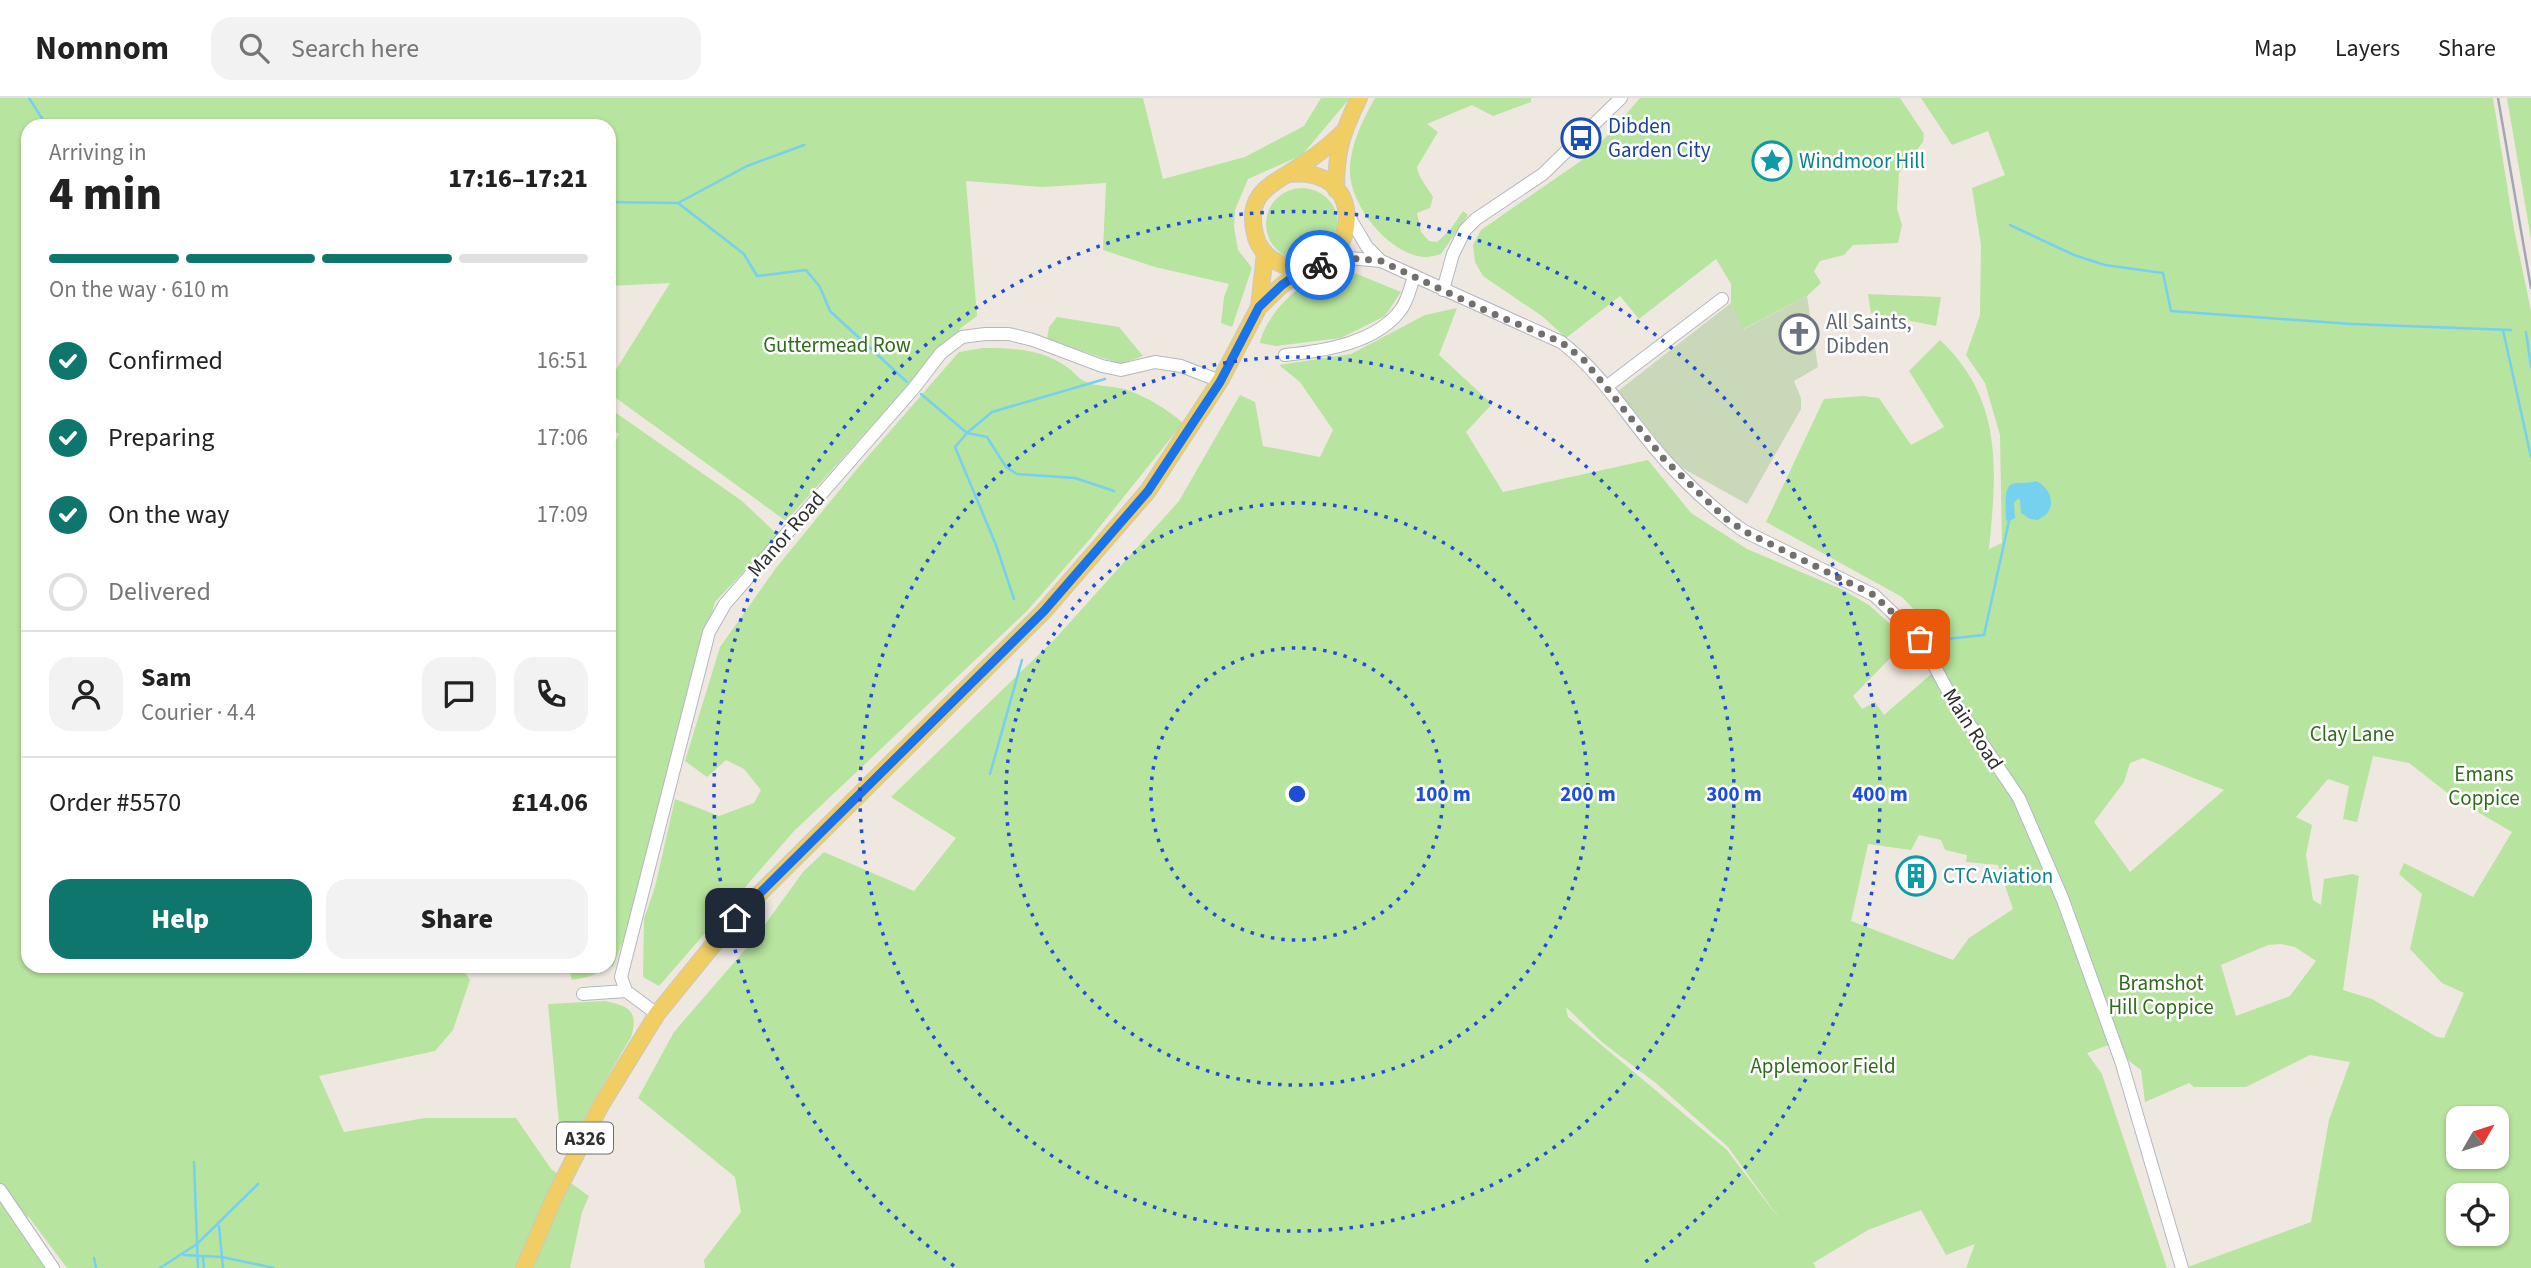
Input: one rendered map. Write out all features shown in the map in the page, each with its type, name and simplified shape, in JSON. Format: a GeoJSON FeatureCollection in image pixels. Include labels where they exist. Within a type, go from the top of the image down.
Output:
{"type":"FeatureCollection","features":[{"type":"Feature","properties":{"kind":"main road"},"geometry":{"type":"LineString","coordinates":[[1336,190],[1336,167],[1342,133],[1359,98]]}},
{"type":"Feature","properties":{"kind":"main road"},"geometry":{"type":"LineString","coordinates":[[1288,174],[1314,175],[1327,181],[1344,202],[1348,215],[1344,240],[1329,259],[1306,268],[1284,265],[1265,253],[1256,239],[1252,223],[1254,207],[1261,192],[1273,181],[1323,152],[1342,133]]}},
{"type":"Feature","properties":{"kind":"main road","name":"A326"},"geometry":{"type":"LineString","coordinates":[[1259,307],[1265,253]]}},
{"type":"Feature","properties":{"kind":"main road","name":"A326"},"geometry":{"type":"LineString","coordinates":[[524,1268],[553,1200],[601,1105],[657,1014],[735,918],[1044,611],[1148,491],[1220,382],[1259,307],[1282,285],[1306,268]]}},
{"type":"Feature","properties":{"kind":"street"},"geometry":{"type":"LineString","coordinates":[[1443,290],[1453,254],[1465,230],[1476,219],[1544,174],[1621,98]]}},
{"type":"Feature","properties":{"kind":"street","name":"Main Road"},"geometry":{"type":"LineString","coordinates":[[1348,215],[1367,247],[1381,261],[1561,342],[1584,360],[1664,459],[1725,518],[1744,531],[1874,595],[1920,639],[1951,697],[2019,798],[2063,901],[2122,1063],[2182,1268]]}},
{"type":"Feature","properties":{"kind":"street","name":"Main Road"},"geometry":{"type":"LineString","coordinates":[[1329,259],[1381,261]]}},
{"type":"Feature","properties":{"kind":"street"},"geometry":{"type":"LineString","coordinates":[[1285,355],[1320,351],[1342,345],[1389,322],[1407,299],[1414,277]]}},
{"type":"Feature","properties":{"kind":"street"},"geometry":{"type":"LineString","coordinates":[[1606,387],[1722,299]]}},
{"type":"Feature","properties":{"kind":"street","name":"Manor Road"},"geometry":{"type":"LineString","coordinates":[[626,991],[621,977],[709,632],[725,604],[914,388],[941,353],[962,337],[1009,334],[1102,366],[1121,370],[1155,362],[1181,366],[1220,382]]}},
{"type":"Feature","properties":{"kind":"street"},"geometry":{"type":"LineString","coordinates":[[583,994],[626,991],[657,1014]]}},
{"type":"Feature","properties":{"kind":"street"},"geometry":{"type":"LineString","coordinates":[[0,1190],[53,1268]]}},
{"type":"Feature","properties":{"kind":"green space","name":"Guttermead Row"},"geometry":{"type":"Polygon","coordinates":[[[0,98],[1143,98],[1163,179],[1245,157],[1304,126],[1321,98],[1350,98],[1302,155],[1248,179],[1235,210],[1234,227],[1238,250],[1252,268],[1232,327],[1221,323],[1224,297],[1229,284],[1155,267],[1103,250],[1106,183],[1042,187],[966,181],[977,316],[962,327],[786,521],[616,398],[616,370],[670,283],[616,286],[616,119],[21,119],[21,973],[466,973],[470,980],[453,1030],[435,1051],[319,1076],[344,1132],[425,1118],[516,1118],[551,1169],[589,1196],[582,1212],[570,1268],[67,1268],[28,1216],[19,1223],[48,1268],[0,1268],[0,98]]]}},
{"type":"Feature","properties":{"kind":"green space"},"geometry":{"type":"Polygon","coordinates":[[[1375,98],[1531,98],[1531,102],[1493,116],[1472,105],[1427,124],[1438,132],[1417,167],[1421,179],[1433,197],[1430,208],[1417,213],[1421,232],[1429,241],[1437,242],[1450,230],[1463,211],[1468,215],[1441,254],[1425,257],[1412,254],[1386,239],[1365,215],[1352,187],[1350,164],[1354,145],[1375,98]]]}},
{"type":"Feature","properties":{"kind":"green space"},"geometry":{"type":"Polygon","coordinates":[[[1640,98],[1900,98],[1924,134],[1923,142],[1899,173],[1897,209],[1902,225],[1898,243],[1853,245],[1844,255],[1820,261],[1814,271],[1821,283],[1807,296],[1743,329],[1731,303],[1731,284],[1716,259],[1639,319],[1620,296],[1566,338],[1542,316],[1483,276],[1475,262],[1473,245],[1481,230],[1585,158],[1640,98]]]}},
{"type":"Feature","properties":{"kind":"green space"},"geometry":{"type":"Polygon","coordinates":[[[1921,98],[2493,98],[2514,229],[2531,311],[2531,1268],[2185,1268],[2311,1222],[2329,1120],[2350,1062],[2310,1055],[2246,1087],[2194,1087],[2189,1083],[2145,1102],[2141,1070],[2108,1045],[2087,1053],[2102,1074],[2167,1268],[1966,1268],[1975,1244],[1946,1255],[1921,1210],[1868,1230],[1813,1263],[1816,1268],[705,1268],[704,1260],[741,1212],[735,1177],[638,1098],[674,1032],[756,937],[803,872],[824,852],[914,891],[956,838],[891,797],[1054,640],[1179,501],[1240,395],[1255,402],[1263,446],[1320,457],[1333,430],[1300,382],[1279,365],[1351,354],[1425,315],[1457,308],[1439,355],[1492,404],[1466,432],[1503,492],[1648,460],[1691,513],[1747,549],[1841,589],[1869,605],[1908,640],[1853,696],[1862,709],[1875,702],[1884,715],[1936,670],[1966,709],[1913,622],[1924,620],[1902,597],[1766,522],[1824,399],[1863,396],[1879,398],[1911,445],[1944,427],[1909,371],[1940,340],[1961,363],[1975,386],[1985,411],[1994,463],[1989,549],[2002,543],[2000,435],[1985,383],[1966,355],[1980,315],[1981,245],[1972,188],[2005,175],[1988,131],[1952,145],[1921,98]],[[2373,756],[2357,822],[2343,819],[2349,786],[2328,779],[2296,817],[2312,825],[2306,855],[2313,900],[2321,905],[2324,879],[2353,874],[2359,876],[2343,990],[2372,999],[2437,1037],[2444,1038],[2464,993],[2442,983],[2410,949],[2422,894],[2399,874],[2404,863],[2473,897],[2512,832],[2454,798],[2409,763],[2373,756]],[[2143,758],[2130,763],[2124,782],[2094,822],[2130,872],[2224,790],[2143,758]],[[2030,829],[2100,1022],[2075,931],[2030,829]],[[1919,835],[1911,850],[1868,844],[1851,921],[1953,960],[1969,938],[2013,909],[1998,865],[1966,862],[1967,855],[1945,850],[1941,840],[1919,835]],[[2268,945],[2221,965],[2236,1016],[2290,996],[2316,961],[2295,947],[2268,945]],[[1566,1007],[1568,1017],[1727,1150],[1784,1225],[1728,1147],[1657,1084],[1603,1043],[1566,1007]]]}},
{"type":"Feature","properties":{"kind":"green space"},"geometry":{"type":"Polygon","coordinates":[[[2507,98],[2531,98],[2531,239],[2507,98]]]}},
{"type":"Feature","properties":{"kind":"green space"},"geometry":{"type":"Polygon","coordinates":[[[1302,188],[1322,194],[1332,204],[1338,224],[1332,244],[1322,254],[1302,260],[1282,254],[1272,244],[1266,224],[1272,204],[1282,194],[1302,188]]]}},
{"type":"Feature","properties":{"kind":"green space"},"geometry":{"type":"Polygon","coordinates":[[[1352,272],[1401,292],[1385,316],[1341,338],[1276,346],[1260,343],[1269,321],[1293,293],[1311,283],[1352,272]]]}},
{"type":"Feature","properties":{"kind":"green space"},"geometry":{"type":"Polygon","coordinates":[[[1868,294],[1941,297],[1936,326],[1871,313],[1868,294]]]}},
{"type":"Feature","properties":{"kind":"green space"},"geometry":{"type":"Polygon","coordinates":[[[1807,296],[1818,367],[1794,381],[1801,398],[1801,409],[1747,504],[1684,469],[1669,455],[1618,391],[1731,303],[1744,329],[1807,296]]]}},
{"type":"Feature","properties":{"kind":"green space"},"geometry":{"type":"Polygon","coordinates":[[[1057,317],[1119,327],[1143,356],[1121,364],[1047,339],[1049,327],[1057,317]]]}},
{"type":"Feature","properties":{"kind":"green space"},"geometry":{"type":"Polygon","coordinates":[[[983,348],[1017,349],[1048,356],[1084,381],[1134,393],[1156,404],[1183,423],[1089,540],[1027,611],[794,831],[659,986],[643,977],[644,919],[655,887],[675,799],[719,816],[754,803],[761,790],[744,769],[726,760],[707,777],[685,761],[720,647],[776,568],[857,469],[959,352],[983,348]]]}},
{"type":"Feature","properties":{"kind":"green space"},"geometry":{"type":"Polygon","coordinates":[[[616,413],[742,501],[778,535],[715,602],[624,939],[616,959],[616,440],[619,434],[616,432],[616,413]]]}},
{"type":"Feature","properties":{"kind":"green space"},"geometry":{"type":"Polygon","coordinates":[[[570,973],[597,973],[588,977],[572,980],[570,973]]]}},
{"type":"Feature","properties":{"kind":"green space"},"geometry":{"type":"Polygon","coordinates":[[[605,1001],[630,1011],[634,1021],[631,1037],[572,1143],[560,1134],[548,1004],[605,1001]]]}},
{"type":"Feature","properties":{"kind":"water"},"geometry":{"type":"Polygon","coordinates":[[[2036,481],[2044,486],[2051,498],[2047,513],[2038,520],[2030,519],[2021,513],[2018,498],[2014,503],[2015,518],[2008,522],[2006,499],[2009,486],[2036,481]]]}},
{"type":"Feature","properties":{"kind":"waterway"},"geometry":{"type":"LineString","coordinates":[[29,98],[42,119]]}},
{"type":"Feature","properties":{"kind":"waterway"},"geometry":{"type":"LineString","coordinates":[[678,203],[747,166],[804,145]]}},
{"type":"Feature","properties":{"kind":"waterway"},"geometry":{"type":"LineString","coordinates":[[616,202],[678,203],[744,254],[757,276],[806,270],[820,287],[830,311],[907,382]]}},
{"type":"Feature","properties":{"kind":"waterway"},"geometry":{"type":"LineString","coordinates":[[2010,225],[2074,255],[2105,265],[2163,273],[2171,311],[2351,324],[2511,330]]}},
{"type":"Feature","properties":{"kind":"waterway"},"geometry":{"type":"LineString","coordinates":[[2503,330],[2531,457]]}},
{"type":"Feature","properties":{"kind":"waterway"},"geometry":{"type":"LineString","coordinates":[[2526,332],[2531,367]]}},
{"type":"Feature","properties":{"kind":"waterway"},"geometry":{"type":"LineString","coordinates":[[967,433],[992,412],[1105,379]]}},
{"type":"Feature","properties":{"kind":"waterway"},"geometry":{"type":"LineString","coordinates":[[921,394],[967,433],[955,447],[996,545],[1014,599]]}},
{"type":"Feature","properties":{"kind":"waterway"},"geometry":{"type":"LineString","coordinates":[[967,433],[987,437],[1006,467],[1017,474],[1075,478],[1114,491]]}},
{"type":"Feature","properties":{"kind":"waterway"},"geometry":{"type":"LineString","coordinates":[[1937,640],[1984,635],[2009,521]]}},
{"type":"Feature","properties":{"kind":"waterway"},"geometry":{"type":"LineString","coordinates":[[990,774],[1022,660]]}},
{"type":"Feature","properties":{"kind":"waterway"},"geometry":{"type":"LineString","coordinates":[[194,1162],[198,1268]]}},
{"type":"Feature","properties":{"kind":"waterway"},"geometry":{"type":"LineString","coordinates":[[160,1268],[197,1244],[258,1184]]}},
{"type":"Feature","properties":{"kind":"waterway"},"geometry":{"type":"LineString","coordinates":[[219,1226],[223,1268]]}},
{"type":"Feature","properties":{"kind":"waterway"},"geometry":{"type":"LineString","coordinates":[[184,1255],[222,1257],[274,1268]]}},
{"type":"Feature","properties":{"kind":"waterway"},"geometry":{"type":"LineString","coordinates":[[94,1258],[96,1268]]}},
{"type":"Feature","properties":{"kind":"waterway"},"geometry":{"type":"LineString","coordinates":[[203,1258],[204,1268]]}},
{"type":"Feature","properties":{"kind":"railway"},"geometry":{"type":"LineString","coordinates":[[2498,98],[2531,288]]}},
{"type":"Feature","properties":{"kind":"way so far"},"geometry":{"type":"LineString","coordinates":[[1320,265],[1329,259],[1381,261],[1489,312],[1561,342],[1584,360],[1664,459],[1725,518],[1744,531],[1874,595],[1920,639]]}},
{"type":"Feature","properties":{"kind":"place","name":"Dibden Garden City"},"geometry":{"type":"Point","coordinates":[1581,138]}},
{"type":"Feature","properties":{"kind":"place","name":"Windmoor Hill"},"geometry":{"type":"Point","coordinates":[1772,161]}},
{"type":"Feature","properties":{"kind":"place","name":"All Saints, Dibden"},"geometry":{"type":"Point","coordinates":[1799,334]}},
{"type":"Feature","properties":{"kind":"place","name":"CTC Aviation"},"geometry":{"type":"Point","coordinates":[1916,876]}},
{"type":"Feature","properties":{"kind":"route"},"geometry":{"type":"LineString","coordinates":[[735,918],[1044,611],[1148,491],[1220,382],[1259,307],[1282,285],[1306,268],[1320,265]]}},
{"type":"Feature","properties":{"kind":"park label","name":"Clay Lane"},"geometry":{"type":"Point","coordinates":[2352,734]}},
{"type":"Feature","properties":{"kind":"park label","name":"Emans Coppice"},"geometry":{"type":"Point","coordinates":[2484,786]}},
{"type":"Feature","properties":{"kind":"park label","name":"Bramshot Hill Coppice"},"geometry":{"type":"Point","coordinates":[2161,995]}},
{"type":"Feature","properties":{"kind":"park label","name":"Applemoor Field"},"geometry":{"type":"Point","coordinates":[1823,1066]}}]}
